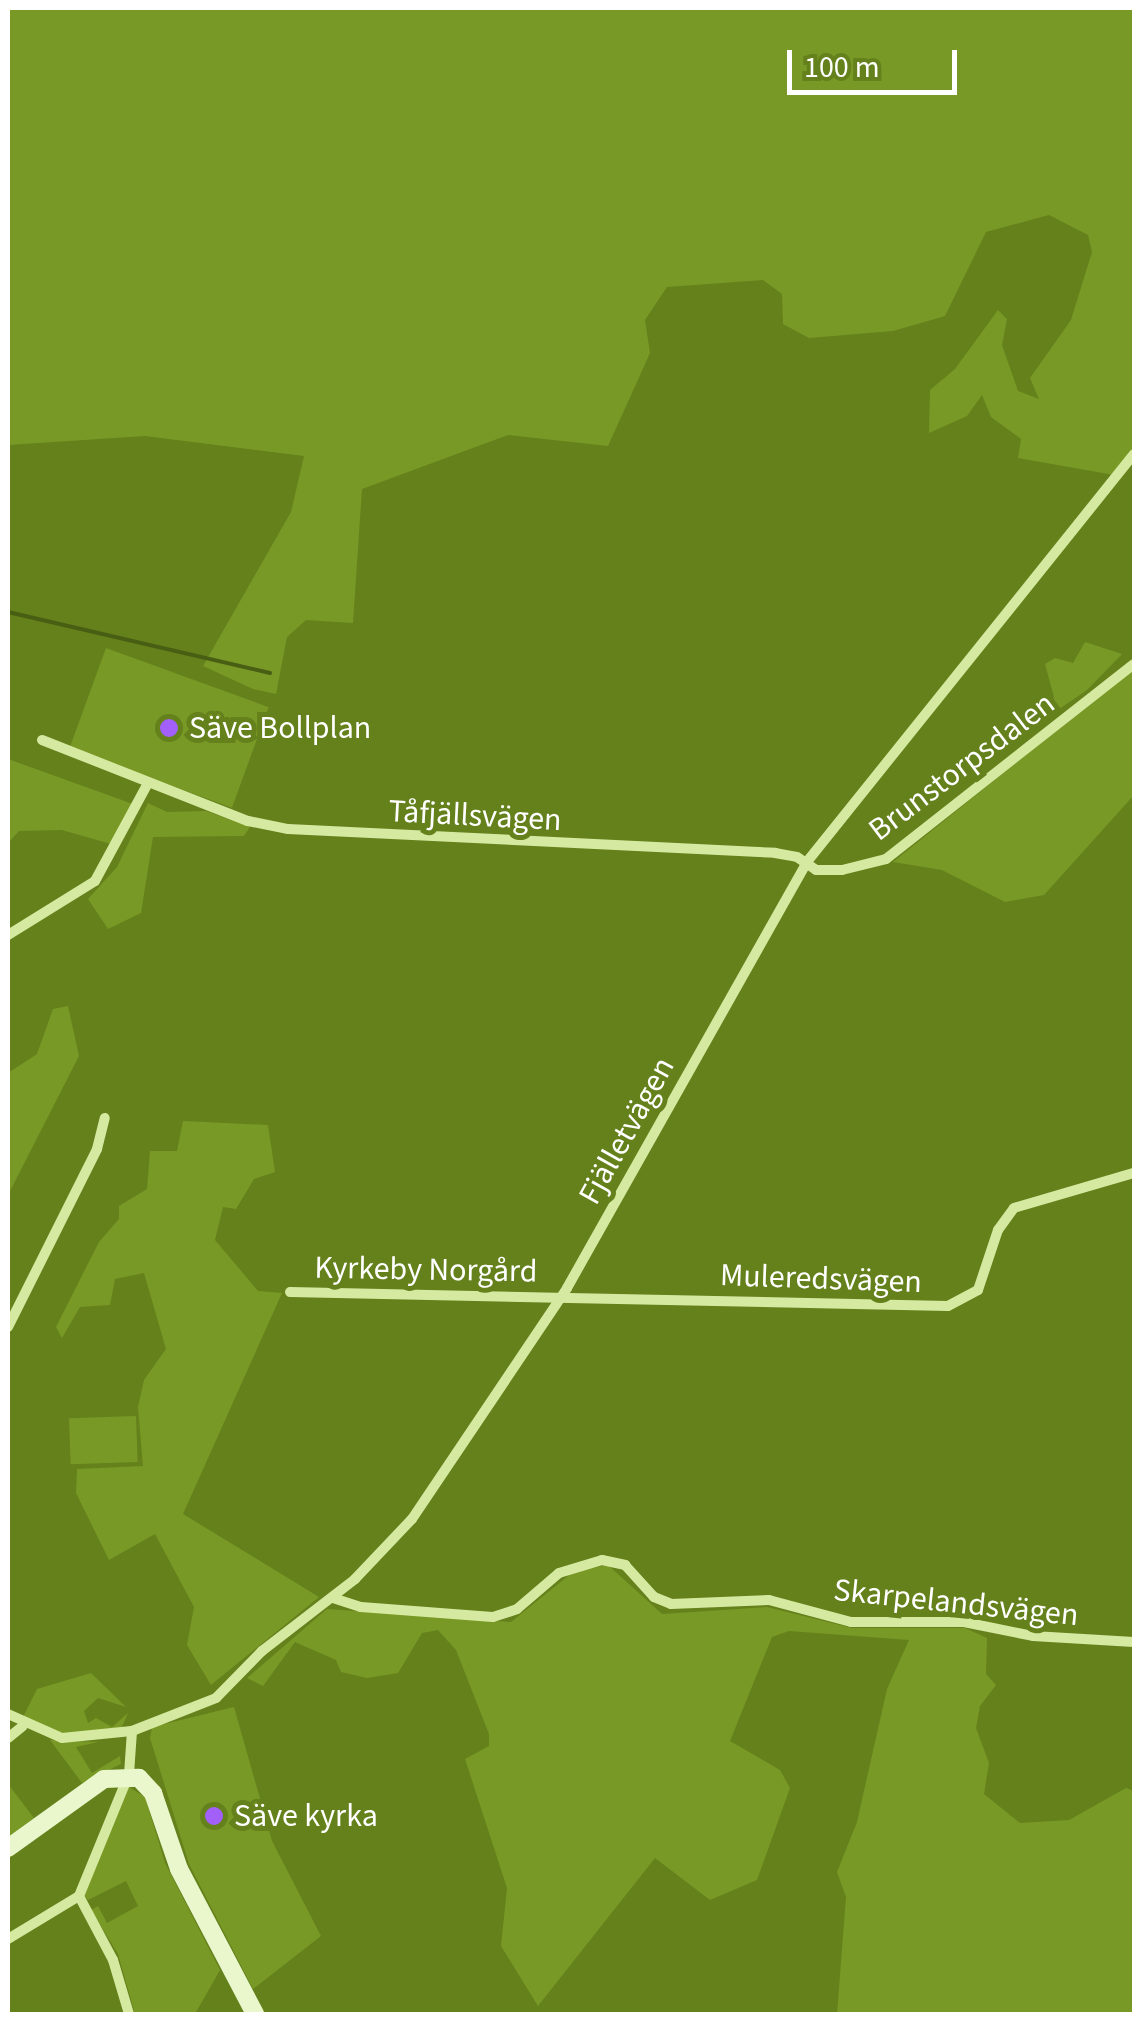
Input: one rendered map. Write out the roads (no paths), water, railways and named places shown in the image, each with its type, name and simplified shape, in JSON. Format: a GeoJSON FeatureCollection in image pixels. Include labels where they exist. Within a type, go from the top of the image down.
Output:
{"type":"FeatureCollection","features":[{"type":"Feature","properties":{"kind":"street","name":"Fjälletvägen"},"geometry":{"type":"LineString","coordinates":[[23,1726],[81,1740],[132,1732],[216,1698],[262,1651],[333,1598],[412,1519],[561,1298],[806,862],[1134,454]]}},
{"type":"Feature","properties":{"kind":"street","name":"Brunstorpsdalen"},"geometry":{"type":"LineString","coordinates":[[806,862],[816,870],[842,870],[886,858],[1134,664]]}},
{"type":"Feature","properties":{"kind":"street","name":"Tåfjällsvägen"},"geometry":{"type":"LineString","coordinates":[[42,740],[148,782],[288,830],[774,854],[806,862]]}},
{"type":"Feature","properties":{"kind":"street"},"geometry":{"type":"LineString","coordinates":[[8,935],[95,882],[148,782]]}},
{"type":"Feature","properties":{"kind":"street"},"geometry":{"type":"LineString","coordinates":[[8,1328],[97,1149],[105,1118]]}},
{"type":"Feature","properties":{"kind":"street","name":"Muleredsvägen"},"geometry":{"type":"LineString","coordinates":[[561,1298],[948,1306],[978,1290],[998,1230],[1014,1208],[1134,1173]]}},
{"type":"Feature","properties":{"kind":"street","name":"Kyrkeby Norgård"},"geometry":{"type":"LineString","coordinates":[[290,1292],[561,1298]]}},
{"type":"Feature","properties":{"kind":"street","name":"Skarpelandsvägen"},"geometry":{"type":"LineString","coordinates":[[333,1598],[352,1606],[496,1617],[517,1609],[559,1574],[602,1560],[625,1565],[654,1597],[671,1604],[769,1600],[858,1623],[964,1622],[1033,1636],[1134,1642]]}},
{"type":"Feature","properties":{"kind":"street"},"geometry":{"type":"LineString","coordinates":[[8,1714],[23,1726],[8,1738]]}},
{"type":"Feature","properties":{"kind":"street"},"geometry":{"type":"LineString","coordinates":[[8,1939],[80,1896],[129,1774],[132,1732]]}},
{"type":"Feature","properties":{"kind":"street"},"geometry":{"type":"LineString","coordinates":[[8,1848],[98,1782],[129,1774],[151,1788],[179,1869],[255,2014]]}},
{"type":"Feature","properties":{"kind":"street"},"geometry":{"type":"LineString","coordinates":[[80,1896],[113,1960],[129,2014]]}},
{"type":"Feature","properties":{"kind":"waterway"},"geometry":{"type":"LineString","coordinates":[[8,612],[270,673]]}},
{"type":"Feature","properties":{"kind":"place","name":"Säve Bollplan"},"geometry":{"type":"Point","coordinates":[169,728]}},
{"type":"Feature","properties":{"kind":"place","name":"Säve kyrka"},"geometry":{"type":"Point","coordinates":[214,1816]}}]}
